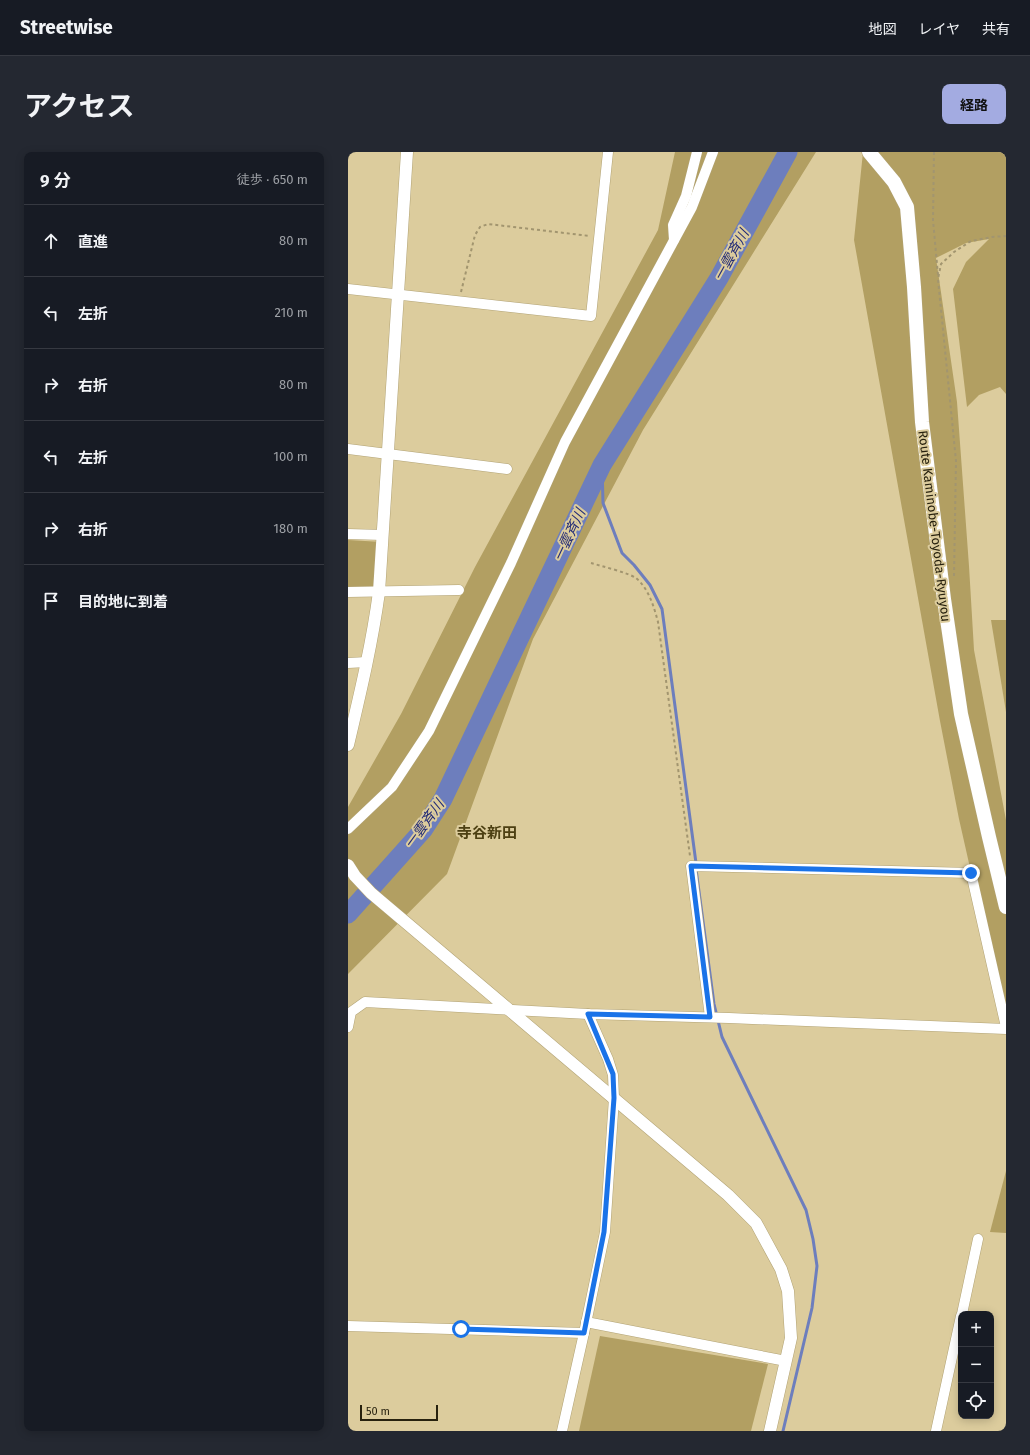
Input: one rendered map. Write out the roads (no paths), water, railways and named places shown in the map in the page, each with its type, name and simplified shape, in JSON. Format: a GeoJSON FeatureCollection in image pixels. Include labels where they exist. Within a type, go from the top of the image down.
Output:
{"type":"FeatureCollection","features":[{"type":"Feature","properties":{"kind":"main road","name":"Route Kaminobe-Toyoda-Ryuyou"},"geometry":{"type":"LineString","coordinates":[[873,157],[894,182],[907,207],[914,287],[922,422],[944,599],[962,714],[988,837],[1006,907]]}},
{"type":"Feature","properties":{"kind":"street"},"geometry":{"type":"LineString","coordinates":[[348,745],[374,629],[379,592],[407,152]]}},
{"type":"Feature","properties":{"kind":"street"},"geometry":{"type":"LineString","coordinates":[[348,289],[591,316],[608,152]]}},
{"type":"Feature","properties":{"kind":"street"},"geometry":{"type":"LineString","coordinates":[[674,241],[673,225],[686,196],[697,152]]}},
{"type":"Feature","properties":{"kind":"street"},"geometry":{"type":"LineString","coordinates":[[348,828],[392,787],[429,731],[511,563],[565,442],[692,207],[713,152]]}},
{"type":"Feature","properties":{"kind":"street"},"geometry":{"type":"LineString","coordinates":[[348,449],[507,469]]}},
{"type":"Feature","properties":{"kind":"street"},"geometry":{"type":"LineString","coordinates":[[348,534],[383,536]]}},
{"type":"Feature","properties":{"kind":"street"},"geometry":{"type":"LineString","coordinates":[[348,592],[459,590]]}},
{"type":"Feature","properties":{"kind":"street"},"geometry":{"type":"LineString","coordinates":[[348,663],[367,662]]}},
{"type":"Feature","properties":{"kind":"street"},"geometry":{"type":"LineString","coordinates":[[348,865],[370,893],[728,1195],[756,1223],[781,1268],[788,1291],[791,1338],[770,1431]]}},
{"type":"Feature","properties":{"kind":"street"},"geometry":{"type":"LineString","coordinates":[[348,1026],[351,1012],[365,1002],[588,1014],[1006,1028],[971,873],[691,866],[710,1017]]}},
{"type":"Feature","properties":{"kind":"street"},"geometry":{"type":"LineString","coordinates":[[562,1431],[584,1333],[604,1232],[614,1098],[613,1074],[588,1014]]}},
{"type":"Feature","properties":{"kind":"street"},"geometry":{"type":"LineString","coordinates":[[962,1311],[978,1239]]}},
{"type":"Feature","properties":{"kind":"street"},"geometry":{"type":"LineString","coordinates":[[586,1322],[786,1361]]}},
{"type":"Feature","properties":{"kind":"street"},"geometry":{"type":"LineString","coordinates":[[348,1326],[584,1333]]}},
{"type":"Feature","properties":{"kind":"street"},"geometry":{"type":"LineString","coordinates":[[936,1431],[958,1329]]}},
{"type":"Feature","properties":{"kind":"waterway","name":"一雲斉川"},"geometry":{"type":"LineString","coordinates":[[348,914],[423,830],[443,799],[602,465],[719,278],[788,152]]}},
{"type":"Feature","properties":{"kind":"waterway"},"geometry":{"type":"LineString","coordinates":[[602,465],[603,503],[622,553],[650,585],[662,609],[696,863]]}},
{"type":"Feature","properties":{"kind":"waterway"},"geometry":{"type":"LineString","coordinates":[[696,869],[714,1004],[722,1037],[806,1210],[813,1239],[817,1266],[812,1308],[783,1431]]}},
{"type":"Feature","properties":{"kind":"district","name":"寺谷新田"},"geometry":{"type":"Point","coordinates":[487,833]}}]}
